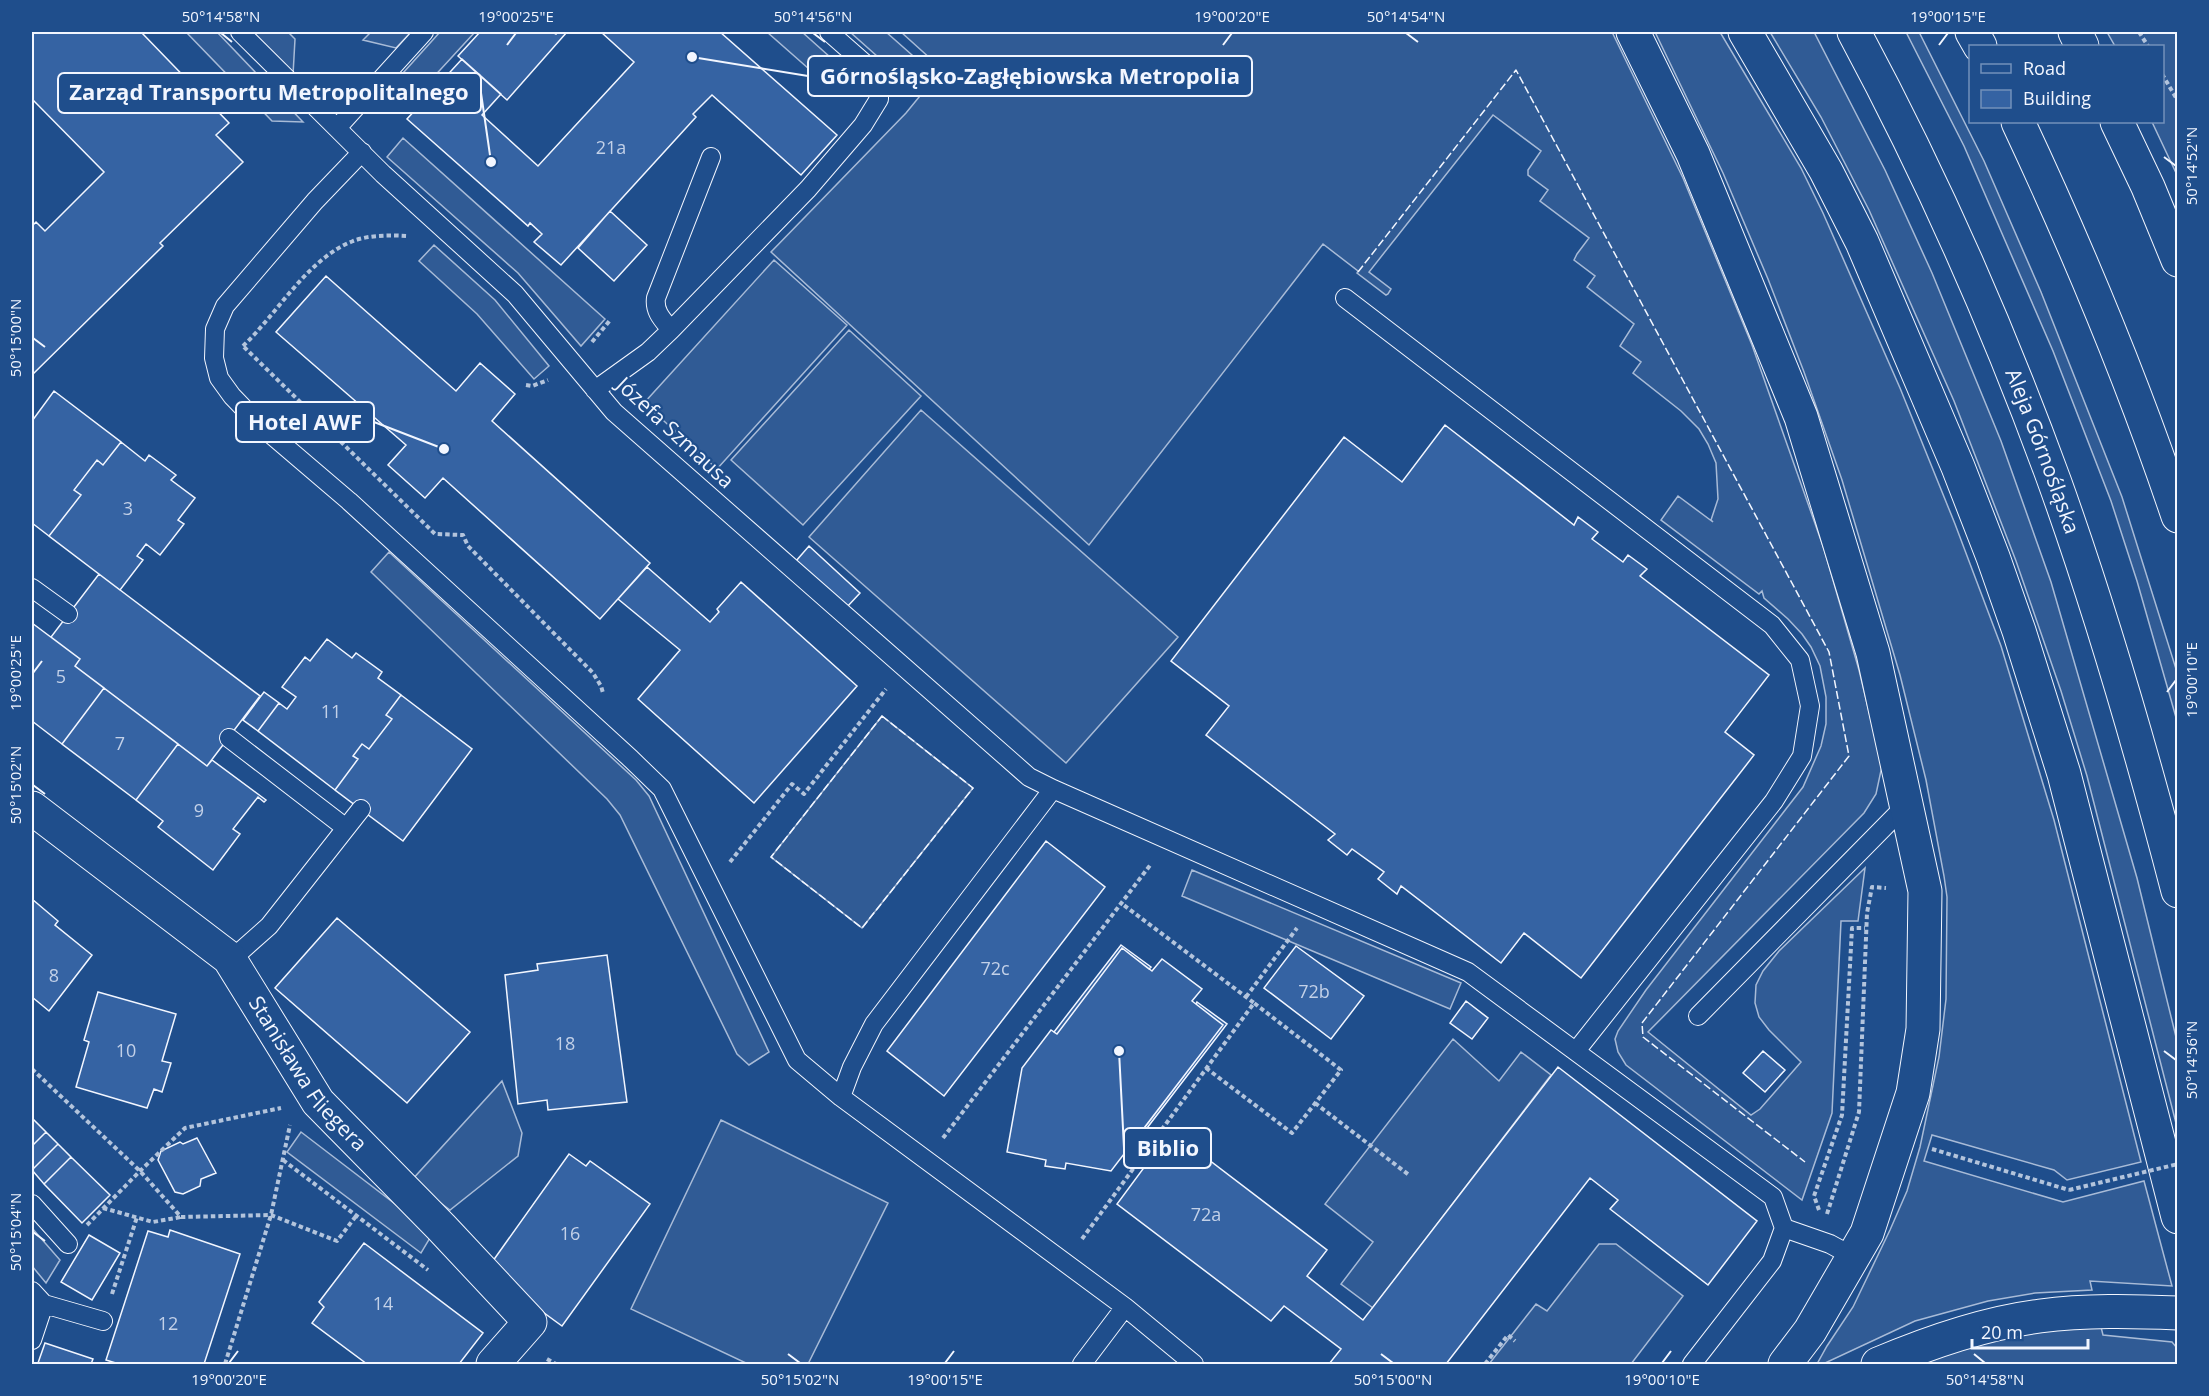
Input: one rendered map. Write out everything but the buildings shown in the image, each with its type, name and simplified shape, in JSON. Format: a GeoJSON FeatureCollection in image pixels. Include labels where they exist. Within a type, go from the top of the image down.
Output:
{"type":"FeatureCollection","features":[{"type":"Feature","properties":{"kind":"main road"},"geometry":{"type":"LineString","coordinates":[[1633,32],[1693,154],[1801,417],[1873,653],[1925,891],[1923,1029],[1913,1093],[1867,1233],[1809,1331],[1785,1365]]}},
{"type":"Feature","properties":{"kind":"main road"},"geometry":{"type":"LineString","coordinates":[[1745,32],[1827,171],[1862,242],[1954,457],[1993,557],[2064,774],[2178,1217]]}},
{"type":"Feature","properties":{"kind":"main road","name":"Aleja Górnośląska"},"geometry":{"type":"LineString","coordinates":[[1854,32],[1911,143],[1978,291],[2055,484],[2144,762],[2178,891]]}},
{"type":"Feature","properties":{"kind":"main road"},"geometry":{"type":"LineString","coordinates":[[2018,123],[2047,184],[2112,341],[2157,454],[2178,516]]}},
{"type":"Feature","properties":{"kind":"main road"},"geometry":{"type":"LineString","coordinates":[[2117,123],[2148,187],[2178,261]]}},
{"type":"Feature","properties":{"kind":"main road","name":"Stanisława Fliegera"},"geometry":{"type":"LineString","coordinates":[[32,808],[229,958],[318,1102],[441,1227],[530,1322],[493,1365]]}},
{"type":"Feature","properties":{"kind":"main road"},"geometry":{"type":"LineString","coordinates":[[1878,1365],[1952,1336],[2039,1316],[2097,1311],[2178,1313]]}},
{"type":"Feature","properties":{"kind":"lane","name":"Józefa Szmausa"},"geometry":{"type":"LineString","coordinates":[[240,32],[383,174],[515,294],[614,412],[1029,777],[1468,972],[1773,1197],[1784,1228]]}},
{"type":"Feature","properties":{"kind":"lane"},"geometry":{"type":"LineString","coordinates":[[337,128],[424,32]]}},
{"type":"Feature","properties":{"kind":"lane"},"geometry":{"type":"LineString","coordinates":[[595,390],[648,352],[671,330],[808,189],[863,125],[879,99],[879,76],[829,32]]}},
{"type":"Feature","properties":{"kind":"lane"},"geometry":{"type":"LineString","coordinates":[[362,152],[315,201],[225,306],[215,329],[214,358],[219,378],[232,396],[260,425],[349,501],[662,789],[797,1060],[841,1097],[1125,1307],[1194,1365]]}},
{"type":"Feature","properties":{"kind":"lane"},"geometry":{"type":"LineString","coordinates":[[671,330],[658,314],[655,306],[656,298],[711,157]]}},
{"type":"Feature","properties":{"kind":"lane"},"geometry":{"type":"LineString","coordinates":[[1346,298],[1772,625],[1800,660],[1810,706],[1802,756],[1774,801],[1576,1051]]}},
{"type":"Feature","properties":{"kind":"lane"},"geometry":{"type":"LineString","coordinates":[[32,588],[68,614]]}},
{"type":"Feature","properties":{"kind":"lane"},"geometry":{"type":"LineString","coordinates":[[229,738],[346,828]]}},
{"type":"Feature","properties":{"kind":"lane"},"geometry":{"type":"LineString","coordinates":[[841,1097],[852,1067],[874,1024],[1053,789]]}},
{"type":"Feature","properties":{"kind":"lane"},"geometry":{"type":"LineString","coordinates":[[1698,1016],[1906,805]]}},
{"type":"Feature","properties":{"kind":"lane"},"geometry":{"type":"LineString","coordinates":[[229,958],[242,950],[269,926],[361,809]]}},
{"type":"Feature","properties":{"kind":"lane"},"geometry":{"type":"LineString","coordinates":[[32,1204],[68,1244]]}},
{"type":"Feature","properties":{"kind":"lane"},"geometry":{"type":"LineString","coordinates":[[1692,1365],[1772,1261],[1784,1228],[1830,1244],[1854,1257]]}},
{"type":"Feature","properties":{"kind":"lane"},"geometry":{"type":"LineString","coordinates":[[32,1340],[38,1298],[103,1321]]}},
{"type":"Feature","properties":{"kind":"lane"},"geometry":{"type":"LineString","coordinates":[[1082,1365],[1125,1307]]}},
{"type":"Feature","properties":{"kind":"path"},"geometry":{"type":"LineString","coordinates":[[2139,32],[2147,45]]}},
{"type":"Feature","properties":{"kind":"path"},"geometry":{"type":"LineString","coordinates":[[2164,76],[2178,101]]}},
{"type":"Feature","properties":{"kind":"path"},"geometry":{"type":"LineString","coordinates":[[273,313],[330,252],[354,240],[386,235],[408,236]]}},
{"type":"Feature","properties":{"kind":"path"},"geometry":{"type":"LineString","coordinates":[[710,886],[792,784],[804,794],[904,667]]}},
{"type":"Feature","properties":{"kind":"path"},"geometry":{"type":"LineString","coordinates":[[927,1160],[1169,841]]}},
{"type":"Feature","properties":{"kind":"path"},"geometry":{"type":"LineString","coordinates":[[1831,1200],[1859,1112],[1865,928],[1872,887],[1890,889]]}},
{"type":"Feature","properties":{"kind":"path"},"geometry":{"type":"LineString","coordinates":[[1121,903],[1341,1070],[1292,1133],[1206,1068]]}},
{"type":"Feature","properties":{"kind":"path"},"geometry":{"type":"LineString","coordinates":[[1246,997],[1314,904]]}},
{"type":"Feature","properties":{"kind":"path"},"geometry":{"type":"LineString","coordinates":[[1821,1214],[1814,1196],[1842,1115],[1852,927],[1865,928]]}},
{"type":"Feature","properties":{"kind":"path"},"geometry":{"type":"LineString","coordinates":[[1078,1244],[1254,1004]]}},
{"type":"Feature","properties":{"kind":"path"},"geometry":{"type":"LineString","coordinates":[[32,1069],[140,1171],[181,1217]]}},
{"type":"Feature","properties":{"kind":"path"},"geometry":{"type":"LineString","coordinates":[[1315,1103],[1409,1175]]}},
{"type":"Feature","properties":{"kind":"path"},"geometry":{"type":"LineString","coordinates":[[84,1228],[185,1128],[287,1106]]}},
{"type":"Feature","properties":{"kind":"path"},"geometry":{"type":"LineString","coordinates":[[225,1365],[271,1215],[292,1115]]}},
{"type":"Feature","properties":{"kind":"path"},"geometry":{"type":"LineString","coordinates":[[1926,1148],[2069,1190],[2178,1164]]}},
{"type":"Feature","properties":{"kind":"path"},"geometry":{"type":"LineString","coordinates":[[283,1160],[432,1273]]}},
{"type":"Feature","properties":{"kind":"path"},"geometry":{"type":"LineString","coordinates":[[103,1208],[153,1222],[181,1217],[271,1215],[337,1241],[356,1216]]}},
{"type":"Feature","properties":{"kind":"path"},"geometry":{"type":"LineString","coordinates":[[103,1321],[137,1217]]}},
{"type":"Feature","properties":{"kind":"path"},"geometry":{"type":"LineString","coordinates":[[1485,1365],[1508,1335],[1515,1341]]}},
{"type":"Feature","properties":{"kind":"shaded area"},"geometry":{"type":"Polygon","coordinates":[[[186,32],[217,32],[303,122],[272,121],[186,32]]]}},
{"type":"Feature","properties":{"kind":"shaded area"},"geometry":{"type":"Polygon","coordinates":[[[251,32],[288,32],[295,39],[293,75],[251,32]]]}},
{"type":"Feature","properties":{"kind":"shaded area"},"geometry":{"type":"Polygon","coordinates":[[[371,32],[411,32],[396,48],[363,40],[371,32]]]}},
{"type":"Feature","properties":{"kind":"shaded area"},"geometry":{"type":"Polygon","coordinates":[[[440,32],[475,32],[406,107],[403,73],[440,32]]]}},
{"type":"Feature","properties":{"kind":"shaded area"},"geometry":{"type":"Polygon","coordinates":[[[767,32],[802,32],[849,74],[834,91],[767,32]]]}},
{"type":"Feature","properties":{"kind":"shaded area"},"geometry":{"type":"Polygon","coordinates":[[[850,32],[886,32],[929,70],[914,89],[850,32]]]}},
{"type":"Feature","properties":{"kind":"shaded area"},"geometry":{"type":"Polygon","coordinates":[[[901,32],[1612,32],[1683,178],[1752,345],[1824,549],[1859,670],[1882,766],[1876,794],[1864,813],[1648,1032],[1751,1115],[1760,1109],[1801,1062],[1759,1017],[1755,1003],[1756,985],[1763,971],[1779,951],[1865,868],[1858,921],[1841,921],[1832,1113],[1802,1200],[1626,1065],[1618,1052],[1615,1039],[1646,990],[1803,787],[1821,746],[1826,724],[1826,697],[1820,666],[1802,634],[1764,598],[1762,591],[1759,594],[1661,520],[1678,496],[1713,522],[1711,520],[1718,499],[1716,463],[1699,429],[1681,411],[1633,373],[1641,362],[1620,346],[1634,324],[1587,287],[1595,276],[1574,260],[1589,238],[1540,201],[1548,190],[1528,175],[1528,170],[1541,151],[1493,115],[1369,272],[1391,289],[1386,295],[1323,244],[1089,545],[771,252],[906,113],[942,69],[901,32]]]}},
{"type":"Feature","properties":{"kind":"shaded area"},"geometry":{"type":"Polygon","coordinates":[[[1655,32],[1720,32],[1801,168],[1900,388],[2001,646],[2054,820],[2141,1162],[2067,1180],[2054,1170],[1932,1135],[1924,1161],[2063,1202],[2144,1181],[2172,1286],[2090,1281],[2092,1290],[2035,1293],[1988,1301],[1915,1321],[1823,1364],[1817,1364],[1853,1307],[1890,1230],[1907,1191],[1920,1147],[1939,1057],[1946,999],[1947,897],[1926,780],[1900,675],[1842,480],[1768,279],[1723,173],[1655,32]]]}},
{"type":"Feature","properties":{"kind":"shaded area"},"geometry":{"type":"Polygon","coordinates":[[[1770,32],[1814,32],[1885,170],[1932,273],[2001,441],[2051,582],[2137,878],[2177,1041],[2177,1127],[2087,776],[2061,691],[2016,561],[1954,401],[1869,210],[1821,117],[1770,32]]]}},
{"type":"Feature","properties":{"kind":"shaded area"},"geometry":{"type":"Polygon","coordinates":[[[1906,32],[1919,32],[1984,161],[2041,292],[2122,497],[2177,672],[2177,721],[2137,581],[2111,501],[2053,351],[1964,146],[1906,32]]]}},
{"type":"Feature","properties":{"kind":"shaded area"},"geometry":{"type":"Polygon","coordinates":[[[2107,32],[2177,32],[2177,175],[2152,123],[2164,123],[2164,45],[2114,45],[2107,32]]]}},
{"type":"Feature","properties":{"kind":"shaded area"},"geometry":{"type":"Polygon","coordinates":[[[403,138],[605,319],[581,346],[518,273],[387,157],[403,138]]]}},
{"type":"Feature","properties":{"kind":"shaded area"},"geometry":{"type":"Polygon","coordinates":[[[434,245],[495,300],[549,366],[534,379],[477,314],[419,261],[434,245]]]}},
{"type":"Feature","properties":{"kind":"shaded area"},"geometry":{"type":"Polygon","coordinates":[[[774,260],[847,325],[717,469],[644,403],[774,260]]]}},
{"type":"Feature","properties":{"kind":"shaded area"},"geometry":{"type":"Polygon","coordinates":[[[849,330],[921,396],[803,525],[731,460],[849,330]]]}},
{"type":"Feature","properties":{"kind":"shaded area"},"geometry":{"type":"Polygon","coordinates":[[[921,410],[1178,637],[1066,763],[809,537],[921,410]]]}},
{"type":"Feature","properties":{"kind":"shaded area"},"geometry":{"type":"Polygon","coordinates":[[[389,552],[636,780],[649,796],[769,1052],[749,1065],[737,1054],[620,815],[607,799],[371,572],[389,552]]]}},
{"type":"Feature","properties":{"kind":"shaded area"},"geometry":{"type":"Polygon","coordinates":[[[882,716],[973,788],[862,928],[771,857],[882,716]]]}},
{"type":"Feature","properties":{"kind":"shaded area"},"geometry":{"type":"Polygon","coordinates":[[[1192,870],[1461,983],[1450,1009],[1182,896],[1192,870]]]}},
{"type":"Feature","properties":{"kind":"shaded area"},"geometry":{"type":"Polygon","coordinates":[[[1453,1039],[1499,1081],[1521,1052],[1551,1075],[1373,1308],[1341,1284],[1373,1242],[1325,1204],[1453,1039]]]}},
{"type":"Feature","properties":{"kind":"shaded area"},"geometry":{"type":"Polygon","coordinates":[[[502,1081],[522,1133],[518,1156],[450,1210],[411,1181],[502,1081]]]}},
{"type":"Feature","properties":{"kind":"shaded area"},"geometry":{"type":"Polygon","coordinates":[[[721,1120],[888,1203],[808,1364],[748,1364],[631,1309],[721,1120]]]}},
{"type":"Feature","properties":{"kind":"shaded area"},"geometry":{"type":"Polygon","coordinates":[[[301,1132],[433,1233],[421,1253],[287,1152],[301,1132]]]}},
{"type":"Feature","properties":{"kind":"shaded area"},"geometry":{"type":"Polygon","coordinates":[[[32,1228],[60,1260],[46,1283],[32,1266],[32,1228]]]}},
{"type":"Feature","properties":{"kind":"shaded area"},"geometry":{"type":"Polygon","coordinates":[[[1599,1244],[1616,1244],[1683,1296],[1631,1364],[1489,1364],[1536,1304],[1547,1311],[1599,1244]]]}},
{"type":"Feature","properties":{"kind":"shaded area"},"geometry":{"type":"Polygon","coordinates":[[[2101,1327],[2103,1335],[2172,1342],[2177,1348],[2177,1364],[1912,1364],[1975,1344],[2054,1329],[2101,1327]]]}},
{"type":"Feature","properties":{"kind":"fence"},"geometry":{"type":"LineString","coordinates":[[1358,272],[1516,70],[1829,652],[1849,756],[1642,1023],[1643,1037],[1805,1162]]}},
{"type":"Feature","properties":{"kind":"fence"},"geometry":{"type":"LineString","coordinates":[[882,716],[973,788],[862,928],[771,857],[882,716]]}},
{"type":"Feature","properties":{"kind":"place","name":"Górnośląsko-Zagłębiowska Metropolia"},"geometry":{"type":"Point","coordinates":[692,57]}},
{"type":"Feature","properties":{"kind":"place","name":"Zarząd Transportu Metropolitalnego"},"geometry":{"type":"Point","coordinates":[491,162]}},
{"type":"Feature","properties":{"kind":"place","name":"Hotel AWF"},"geometry":{"type":"Point","coordinates":[444,449]}},
{"type":"Feature","properties":{"kind":"place","name":"Biblio"},"geometry":{"type":"Point","coordinates":[1119,1051]}}]}
